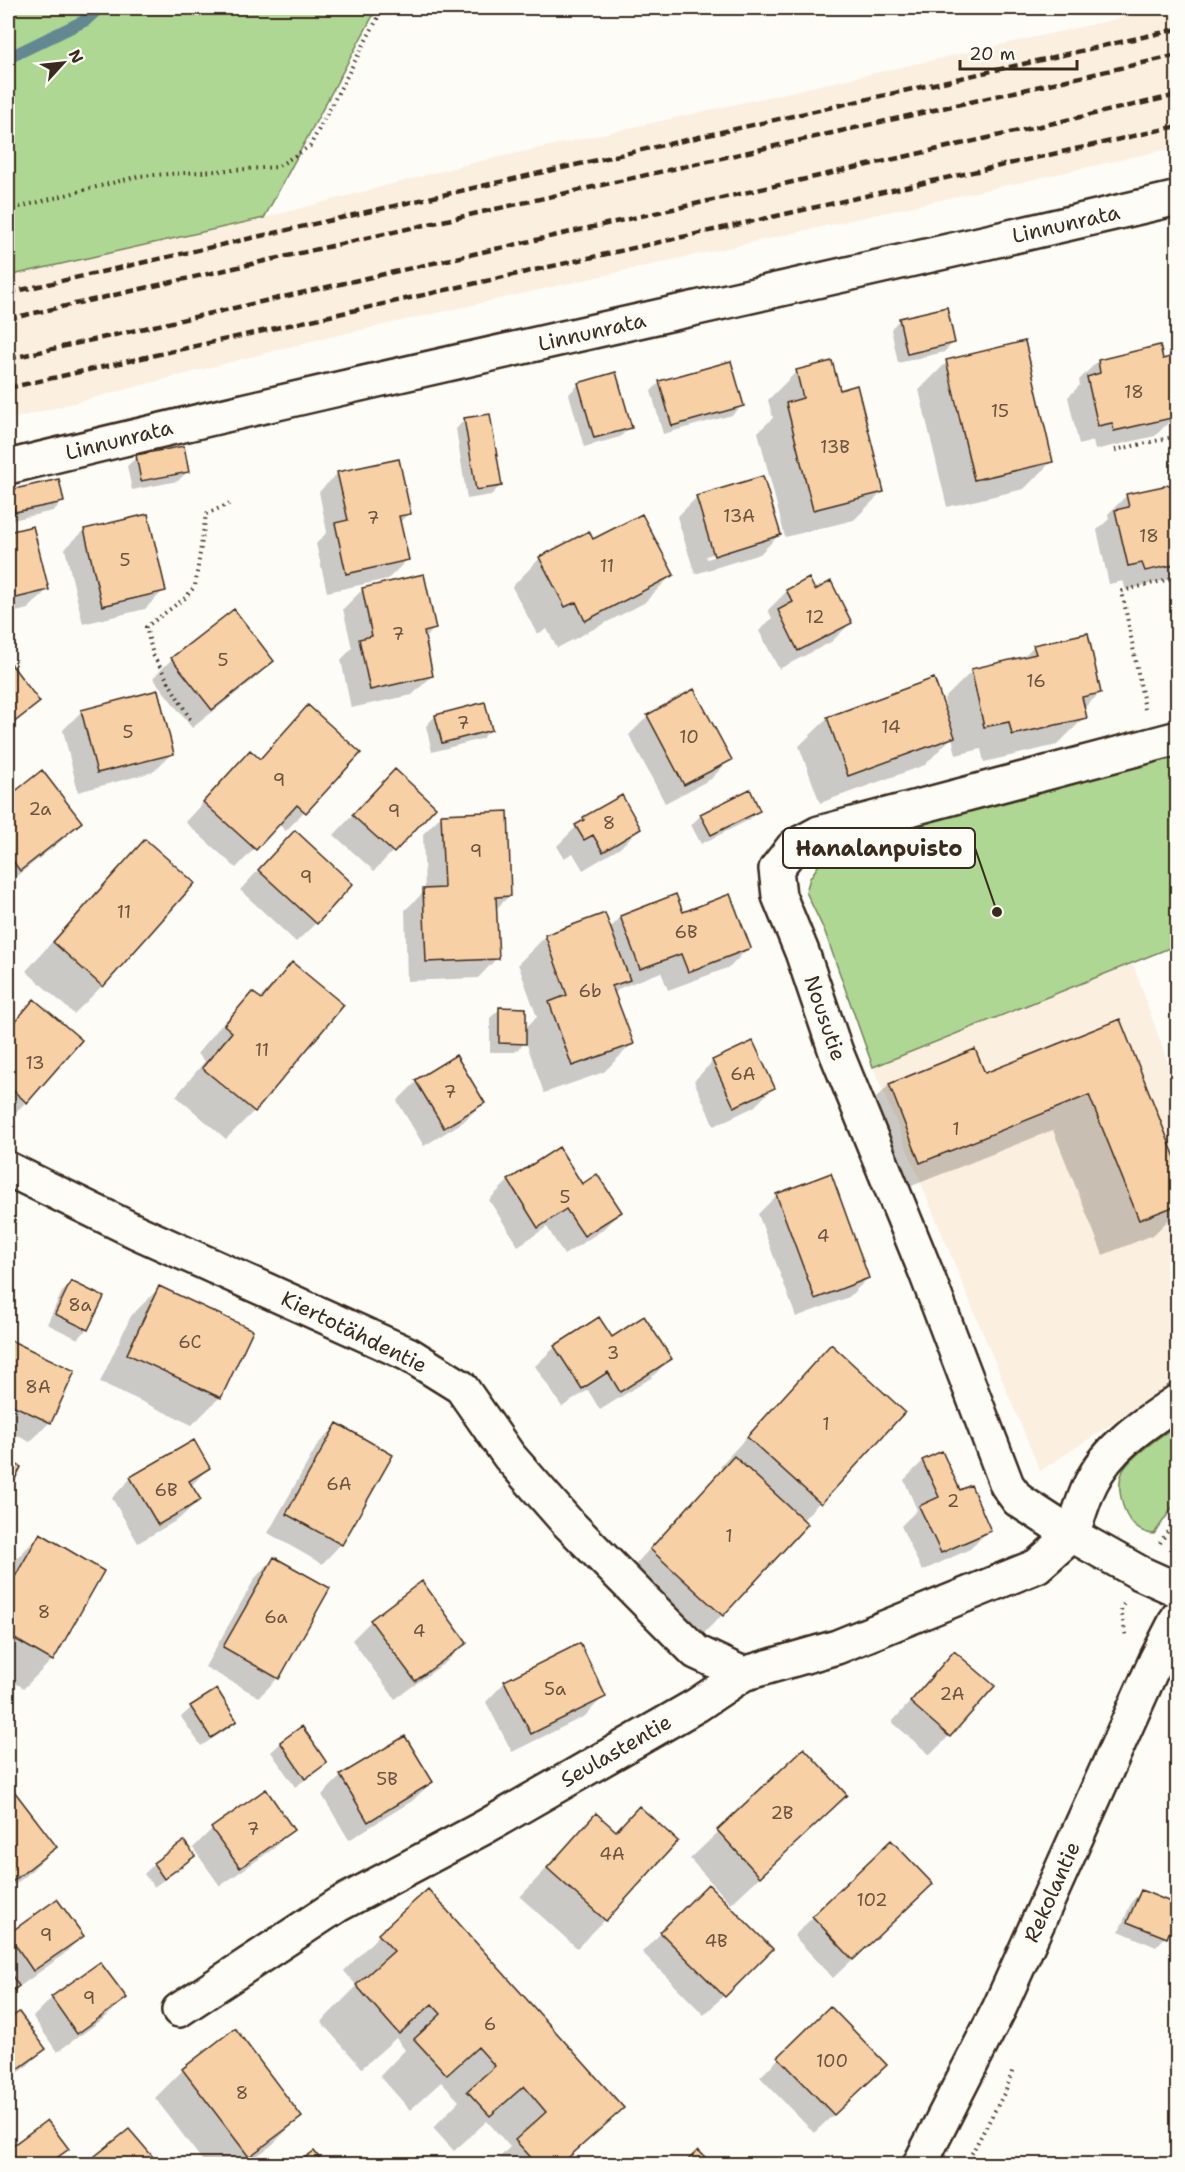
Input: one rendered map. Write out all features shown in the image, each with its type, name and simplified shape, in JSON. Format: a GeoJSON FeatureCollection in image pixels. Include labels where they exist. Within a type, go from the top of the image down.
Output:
{"type":"FeatureCollection","features":[{"type":"Feature","properties":{"kind":"street","name":"Linnunrata"},"geometry":{"type":"LineString","coordinates":[[8,467],[210,418],[1178,198]]}},
{"type":"Feature","properties":{"kind":"street","name":"Nousutie"},"geometry":{"type":"LineString","coordinates":[[1165,741],[819,834],[793,847],[776,869],[779,897],[802,952],[836,1052],[925,1270],[1006,1485],[1018,1500],[1072,1535],[1140,1574],[1178,1590]]}},
{"type":"Feature","properties":{"kind":"street","name":"Kiertotähdentie"},"geometry":{"type":"LineString","coordinates":[[8,1169],[137,1232],[408,1354],[460,1387],[509,1456],[567,1522],[696,1652],[743,1674]]}},
{"type":"Feature","properties":{"kind":"street"},"geometry":{"type":"LineString","coordinates":[[1072,1535],[1091,1482],[1115,1449],[1148,1421],[1178,1401]]}},
{"type":"Feature","properties":{"kind":"street","name":"Seulastentie"},"geometry":{"type":"LineString","coordinates":[[179,2010],[339,1905],[483,1828],[697,1705],[743,1674],[837,1647],[1037,1566],[1072,1535]]}},
{"type":"Feature","properties":{"kind":"street","name":"Rekolantie"},"geometry":{"type":"LineString","coordinates":[[920,2164],[999,2009],[1156,1660],[1178,1617]]}},
{"type":"Feature","properties":{"kind":"path"},"geometry":{"type":"LineString","coordinates":[[8,210],[139,176],[278,167],[309,146],[383,8]]}},
{"type":"Feature","properties":{"kind":"path"},"geometry":{"type":"LineString","coordinates":[[1115,450],[1178,436]]}},
{"type":"Feature","properties":{"kind":"path"},"geometry":{"type":"LineString","coordinates":[[190,719],[153,655],[146,627],[185,598],[195,586],[206,514],[229,504]]}},
{"type":"Feature","properties":{"kind":"path"},"geometry":{"type":"LineString","coordinates":[[1165,741],[1122,591],[1178,577]]}},
{"type":"Feature","properties":{"kind":"shaded area"},"geometry":{"type":"Polygon","coordinates":[[[1165,8],[1177,8],[1177,147],[312,341],[8,420],[8,276],[264,218],[464,165],[1165,8]]]}},
{"type":"Feature","properties":{"kind":"shaded area"},"geometry":{"type":"Polygon","coordinates":[[[1133,964],[1177,1089],[1177,1381],[1040,1471],[873,1067],[1133,964]]]}},
{"type":"Feature","properties":{"kind":"green space"},"geometry":{"type":"Polygon","coordinates":[[[8,8],[377,8],[264,218],[8,276],[8,8]]]}},
{"type":"Feature","properties":{"kind":"green space"},"geometry":{"type":"Polygon","coordinates":[[[1177,753],[1177,945],[873,1067],[825,932],[806,892],[810,878],[818,866],[829,858],[873,838],[1177,753]]]}},
{"type":"Feature","properties":{"kind":"green space"},"geometry":{"type":"Polygon","coordinates":[[[1177,1425],[1177,1501],[1154,1534],[1145,1532],[1137,1528],[1126,1514],[1120,1494],[1122,1473],[1131,1460],[1177,1425]]]}},
{"type":"Feature","properties":{"kind":"building"},"geometry":{"type":"Polygon","coordinates":[[[947,307],[955,343],[907,354],[899,318],[947,307]]]}},
{"type":"Feature","properties":{"kind":"building"},"geometry":{"type":"Polygon","coordinates":[[[1025,341],[1053,462],[974,480],[946,360],[1025,341]]]}},
{"type":"Feature","properties":{"kind":"building"},"geometry":{"type":"Polygon","coordinates":[[[1160,345],[1163,359],[1177,355],[1178,357],[1178,407],[1173,408],[1176,417],[1114,431],[1112,423],[1098,426],[1087,377],[1100,373],[1098,360],[1160,345]]]}},
{"type":"Feature","properties":{"kind":"building"},"geometry":{"type":"Polygon","coordinates":[[[731,361],[744,406],[672,426],[659,381],[731,361]]]}},
{"type":"Feature","properties":{"kind":"building"},"geometry":{"type":"Polygon","coordinates":[[[832,361],[840,390],[857,385],[884,492],[813,510],[786,403],[803,398],[796,370],[832,361]]]}},
{"type":"Feature","properties":{"kind":"building"},"geometry":{"type":"Polygon","coordinates":[[[616,372],[632,428],[594,438],[578,383],[616,372]]]}},
{"type":"Feature","properties":{"kind":"building"},"geometry":{"type":"Polygon","coordinates":[[[490,414],[502,486],[476,490],[464,418],[490,414]]]}},
{"type":"Feature","properties":{"kind":"building"},"geometry":{"type":"Polygon","coordinates":[[[184,446],[189,472],[141,481],[136,455],[184,446]]]}},
{"type":"Feature","properties":{"kind":"building"},"geometry":{"type":"Polygon","coordinates":[[[399,459],[411,514],[399,516],[409,560],[346,574],[335,523],[348,520],[337,472],[399,459]]]}},
{"type":"Feature","properties":{"kind":"building"},"geometry":{"type":"Polygon","coordinates":[[[763,476],[781,535],[714,556],[696,496],[763,476]]]}},
{"type":"Feature","properties":{"kind":"building"},"geometry":{"type":"Polygon","coordinates":[[[59,479],[64,502],[15,512],[10,490],[59,479]]]}},
{"type":"Feature","properties":{"kind":"building"},"geometry":{"type":"Polygon","coordinates":[[[1178,483],[1178,564],[1145,571],[1142,563],[1128,566],[1115,510],[1129,507],[1126,494],[1178,483]]]}},
{"type":"Feature","properties":{"kind":"building"},"geometry":{"type":"Polygon","coordinates":[[[148,514],[166,591],[102,606],[84,529],[148,514]]]}},
{"type":"Feature","properties":{"kind":"building"},"geometry":{"type":"Polygon","coordinates":[[[642,514],[674,575],[585,621],[576,602],[565,607],[539,557],[589,531],[593,539],[642,514]]]}},
{"type":"Feature","properties":{"kind":"building"},"geometry":{"type":"Polygon","coordinates":[[[33,526],[49,590],[8,600],[8,532],[33,526]]]}},
{"type":"Feature","properties":{"kind":"building"},"geometry":{"type":"Polygon","coordinates":[[[424,574],[436,629],[424,632],[433,676],[370,690],[359,639],[372,636],[362,588],[424,574]]]}},
{"type":"Feature","properties":{"kind":"building"},"geometry":{"type":"Polygon","coordinates":[[[809,578],[815,590],[831,581],[852,623],[798,651],[778,610],[793,602],[786,590],[809,578]]]}},
{"type":"Feature","properties":{"kind":"building"},"geometry":{"type":"Polygon","coordinates":[[[234,609],[274,661],[212,710],[171,658],[234,609]]]}},
{"type":"Feature","properties":{"kind":"building"},"geometry":{"type":"Polygon","coordinates":[[[1088,633],[1101,693],[1082,697],[1087,718],[1012,735],[1009,722],[984,727],[971,669],[1036,654],[1033,645],[1088,633]]]}},
{"type":"Feature","properties":{"kind":"building"},"geometry":{"type":"Polygon","coordinates":[[[8,660],[40,702],[8,727],[8,660]]]}},
{"type":"Feature","properties":{"kind":"building"},"geometry":{"type":"Polygon","coordinates":[[[934,678],[955,737],[848,776],[827,717],[934,678]]]}},
{"type":"Feature","properties":{"kind":"building"},"geometry":{"type":"Polygon","coordinates":[[[694,689],[732,760],[684,785],[647,715],[694,689]]]}},
{"type":"Feature","properties":{"kind":"building"},"geometry":{"type":"Polygon","coordinates":[[[158,690],[174,754],[97,773],[81,710],[158,690]]]}},
{"type":"Feature","properties":{"kind":"building"},"geometry":{"type":"Polygon","coordinates":[[[485,702],[492,730],[442,743],[435,715],[485,702]]]}},
{"type":"Feature","properties":{"kind":"building"},"geometry":{"type":"Polygon","coordinates":[[[308,705],[361,753],[306,813],[297,805],[256,850],[203,802],[250,750],[260,759],[308,705]]]}},
{"type":"Feature","properties":{"kind":"building"},"geometry":{"type":"Polygon","coordinates":[[[395,769],[436,807],[394,853],[352,815],[395,769]]]}},
{"type":"Feature","properties":{"kind":"building"},"geometry":{"type":"Polygon","coordinates":[[[42,770],[82,822],[20,871],[8,854],[8,797],[42,770]]]}},
{"type":"Feature","properties":{"kind":"building"},"geometry":{"type":"Polygon","coordinates":[[[750,789],[760,811],[711,835],[700,814],[750,789]]]}},
{"type":"Feature","properties":{"kind":"building"},"geometry":{"type":"Polygon","coordinates":[[[622,795],[641,829],[603,852],[593,835],[584,840],[575,825],[584,820],[583,817],[622,795]]]}},
{"type":"Feature","properties":{"kind":"building"},"geometry":{"type":"Polygon","coordinates":[[[508,811],[511,896],[496,897],[499,959],[426,962],[423,889],[444,888],[441,814],[508,811]]]}},
{"type":"Feature","properties":{"kind":"building"},"geometry":{"type":"Polygon","coordinates":[[[295,830],[353,884],[317,924],[258,870],[295,830]]]}},
{"type":"Feature","properties":{"kind":"building"},"geometry":{"type":"Polygon","coordinates":[[[145,839],[195,883],[103,987],[53,942],[145,839]]]}},
{"type":"Feature","properties":{"kind":"building"},"geometry":{"type":"Polygon","coordinates":[[[676,894],[683,912],[730,894],[751,948],[688,972],[681,954],[640,969],[620,916],[676,894]]]}},
{"type":"Feature","properties":{"kind":"building"},"geometry":{"type":"Polygon","coordinates":[[[605,913],[630,980],[612,986],[634,1044],[572,1066],[549,1002],[567,995],[545,935],[605,913]]]}},
{"type":"Feature","properties":{"kind":"building"},"geometry":{"type":"Polygon","coordinates":[[[292,962],[344,1005],[255,1112],[202,1068],[232,1032],[224,1025],[252,992],[262,999],[292,962]]]}},
{"type":"Feature","properties":{"kind":"building"},"geometry":{"type":"Polygon","coordinates":[[[34,999],[82,1040],[27,1103],[8,1086],[8,1030],[34,999]]]}},
{"type":"Feature","properties":{"kind":"building"},"geometry":{"type":"Polygon","coordinates":[[[499,1007],[526,1008],[526,1044],[499,1043],[499,1007]]]}},
{"type":"Feature","properties":{"kind":"building"},"geometry":{"type":"Polygon","coordinates":[[[1120,1019],[1178,1165],[1178,1205],[1139,1220],[1089,1095],[920,1163],[889,1084],[975,1049],[985,1073],[1120,1019]]]}},
{"type":"Feature","properties":{"kind":"building"},"geometry":{"type":"Polygon","coordinates":[[[753,1041],[775,1088],[734,1107],[712,1060],[753,1041]]]}},
{"type":"Feature","properties":{"kind":"building"},"geometry":{"type":"Polygon","coordinates":[[[456,1055],[485,1103],[444,1128],[415,1080],[456,1055]]]}},
{"type":"Feature","properties":{"kind":"building"},"geometry":{"type":"Polygon","coordinates":[[[559,1147],[582,1184],[597,1174],[622,1212],[584,1236],[566,1209],[538,1228],[508,1180],[559,1147]]]}},
{"type":"Feature","properties":{"kind":"building"},"geometry":{"type":"Polygon","coordinates":[[[831,1173],[869,1278],[815,1299],[776,1194],[831,1173]]]}},
{"type":"Feature","properties":{"kind":"building"},"geometry":{"type":"Polygon","coordinates":[[[71,1281],[104,1297],[88,1330],[55,1314],[71,1281]]]}},
{"type":"Feature","properties":{"kind":"building"},"geometry":{"type":"Polygon","coordinates":[[[159,1286],[253,1330],[221,1398],[127,1354],[159,1286]]]}},
{"type":"Feature","properties":{"kind":"building"},"geometry":{"type":"Polygon","coordinates":[[[644,1316],[672,1359],[620,1392],[608,1372],[582,1389],[554,1346],[599,1317],[612,1337],[644,1316]]]}},
{"type":"Feature","properties":{"kind":"building"},"geometry":{"type":"Polygon","coordinates":[[[8,1339],[75,1371],[51,1423],[8,1403],[8,1339]]]}},
{"type":"Feature","properties":{"kind":"building"},"geometry":{"type":"Polygon","coordinates":[[[831,1344],[905,1412],[821,1504],[747,1437],[831,1344]]]}},
{"type":"Feature","properties":{"kind":"building"},"geometry":{"type":"Polygon","coordinates":[[[337,1423],[393,1455],[342,1545],[286,1514],[337,1423]]]}},
{"type":"Feature","properties":{"kind":"building"},"geometry":{"type":"Polygon","coordinates":[[[194,1440],[210,1468],[189,1481],[201,1500],[158,1525],[130,1477],[194,1440]]]}},
{"type":"Feature","properties":{"kind":"building"},"geometry":{"type":"Polygon","coordinates":[[[942,1451],[960,1490],[971,1485],[991,1531],[941,1553],[919,1506],[939,1497],[922,1460],[942,1451]]]}},
{"type":"Feature","properties":{"kind":"building"},"geometry":{"type":"Polygon","coordinates":[[[734,1456],[808,1524],[723,1616],[650,1549],[734,1456]]]}},
{"type":"Feature","properties":{"kind":"building"},"geometry":{"type":"Polygon","coordinates":[[[8,1460],[21,1467],[9,1491],[8,1490],[8,1460]]]}},
{"type":"Feature","properties":{"kind":"building"},"geometry":{"type":"Polygon","coordinates":[[[40,1533],[104,1571],[53,1661],[8,1635],[8,1589],[40,1533]]]}},
{"type":"Feature","properties":{"kind":"building"},"geometry":{"type":"Polygon","coordinates":[[[274,1557],[330,1588],[279,1679],[223,1647],[274,1557]]]}},
{"type":"Feature","properties":{"kind":"building"},"geometry":{"type":"Polygon","coordinates":[[[422,1581],[467,1643],[415,1681],[370,1620],[422,1581]]]}},
{"type":"Feature","properties":{"kind":"building"},"geometry":{"type":"Polygon","coordinates":[[[580,1643],[606,1697],[531,1734],[504,1681],[580,1643]]]}},
{"type":"Feature","properties":{"kind":"building"},"geometry":{"type":"Polygon","coordinates":[[[954,1651],[995,1686],[950,1737],[910,1702],[954,1651]]]}},
{"type":"Feature","properties":{"kind":"building"},"geometry":{"type":"Polygon","coordinates":[[[217,1689],[237,1721],[211,1738],[190,1706],[217,1689]]]}},
{"type":"Feature","properties":{"kind":"building"},"geometry":{"type":"Polygon","coordinates":[[[302,1726],[327,1763],[305,1779],[280,1742],[302,1726]]]}},
{"type":"Feature","properties":{"kind":"building"},"geometry":{"type":"Polygon","coordinates":[[[405,1736],[433,1782],[368,1822],[340,1775],[405,1736]]]}},
{"type":"Feature","properties":{"kind":"building"},"geometry":{"type":"Polygon","coordinates":[[[804,1748],[847,1795],[760,1877],[717,1830],[804,1748]]]}},
{"type":"Feature","properties":{"kind":"building"},"geometry":{"type":"Polygon","coordinates":[[[11,1787],[57,1847],[8,1885],[8,1790],[11,1787]]]}},
{"type":"Feature","properties":{"kind":"building"},"geometry":{"type":"Polygon","coordinates":[[[266,1789],[294,1830],[240,1868],[211,1828],[266,1789]]]}},
{"type":"Feature","properties":{"kind":"building"},"geometry":{"type":"Polygon","coordinates":[[[639,1806],[678,1841],[606,1921],[547,1868],[596,1813],[616,1831],[639,1806]]]}},
{"type":"Feature","properties":{"kind":"building"},"geometry":{"type":"Polygon","coordinates":[[[891,1840],[933,1884],[853,1960],[812,1916],[891,1840]]]}},
{"type":"Feature","properties":{"kind":"building"},"geometry":{"type":"Polygon","coordinates":[[[184,1841],[195,1856],[164,1879],[153,1863],[184,1841]]]}},
{"type":"Feature","properties":{"kind":"building"},"geometry":{"type":"Polygon","coordinates":[[[708,1884],[773,1949],[725,1997],[660,1932],[708,1884]]]}},
{"type":"Feature","properties":{"kind":"building"},"geometry":{"type":"Polygon","coordinates":[[[428,1889],[624,2108],[561,2164],[537,2164],[515,2140],[546,2112],[524,2086],[490,2116],[467,2091],[495,2066],[478,2047],[447,2075],[414,2039],[441,2014],[432,2004],[399,2034],[356,1985],[394,1951],[378,1934],[428,1889]]]}},
{"type":"Feature","properties":{"kind":"building"},"geometry":{"type":"Polygon","coordinates":[[[1141,1890],[1178,1905],[1178,1911],[1167,1938],[1127,1922],[1141,1890]]]}},
{"type":"Feature","properties":{"kind":"building"},"geometry":{"type":"Polygon","coordinates":[[[57,1899],[84,1936],[33,1971],[8,1934],[57,1899]]]}},
{"type":"Feature","properties":{"kind":"building"},"geometry":{"type":"Polygon","coordinates":[[[100,1962],[127,1998],[77,2034],[51,1997],[100,1962]]]}},
{"type":"Feature","properties":{"kind":"building"},"geometry":{"type":"Polygon","coordinates":[[[8,1970],[19,1986],[8,1994],[8,1970]]]}},
{"type":"Feature","properties":{"kind":"building"},"geometry":{"type":"Polygon","coordinates":[[[830,2006],[887,2065],[834,2115],[778,2057],[830,2006]]]}},
{"type":"Feature","properties":{"kind":"building"},"geometry":{"type":"Polygon","coordinates":[[[19,2012],[46,2049],[8,2076],[8,2020],[19,2012]]]}},
{"type":"Feature","properties":{"kind":"building"},"geometry":{"type":"Polygon","coordinates":[[[235,2028],[302,2117],[249,2157],[182,2069],[235,2028]]]}},
{"type":"Feature","properties":{"kind":"building"},"geometry":{"type":"Polygon","coordinates":[[[47,2120],[69,2149],[48,2164],[20,2164],[8,2149],[47,2120]]]}},
{"type":"Feature","properties":{"kind":"building"},"geometry":{"type":"Polygon","coordinates":[[[129,2129],[159,2164],[85,2164],[129,2129]]]}},
{"type":"Feature","properties":{"kind":"building"},"geometry":{"type":"Polygon","coordinates":[[[698,2150],[712,2164],[684,2164],[698,2150]]]}},
{"type":"Feature","properties":{"kind":"building"},"geometry":{"type":"Polygon","coordinates":[[[314,2151],[324,2164],[296,2164],[314,2151]]]}},
{"type":"Feature","properties":{"kind":"waterway"},"geometry":{"type":"LineString","coordinates":[[8,58],[86,20],[99,8]]}},
{"type":"Feature","properties":{"kind":"railway"},"geometry":{"type":"LineString","coordinates":[[8,293],[1178,29]]}},
{"type":"Feature","properties":{"kind":"railway"},"geometry":{"type":"LineString","coordinates":[[8,319],[1178,55]]}},
{"type":"Feature","properties":{"kind":"railway"},"geometry":{"type":"LineString","coordinates":[[8,359],[1178,95]]}},
{"type":"Feature","properties":{"kind":"railway"},"geometry":{"type":"LineString","coordinates":[[8,388],[1178,126]]}},
{"type":"Feature","properties":{"kind":"place","name":"Hanalanpuisto"},"geometry":{"type":"Point","coordinates":[997,912]}}]}
